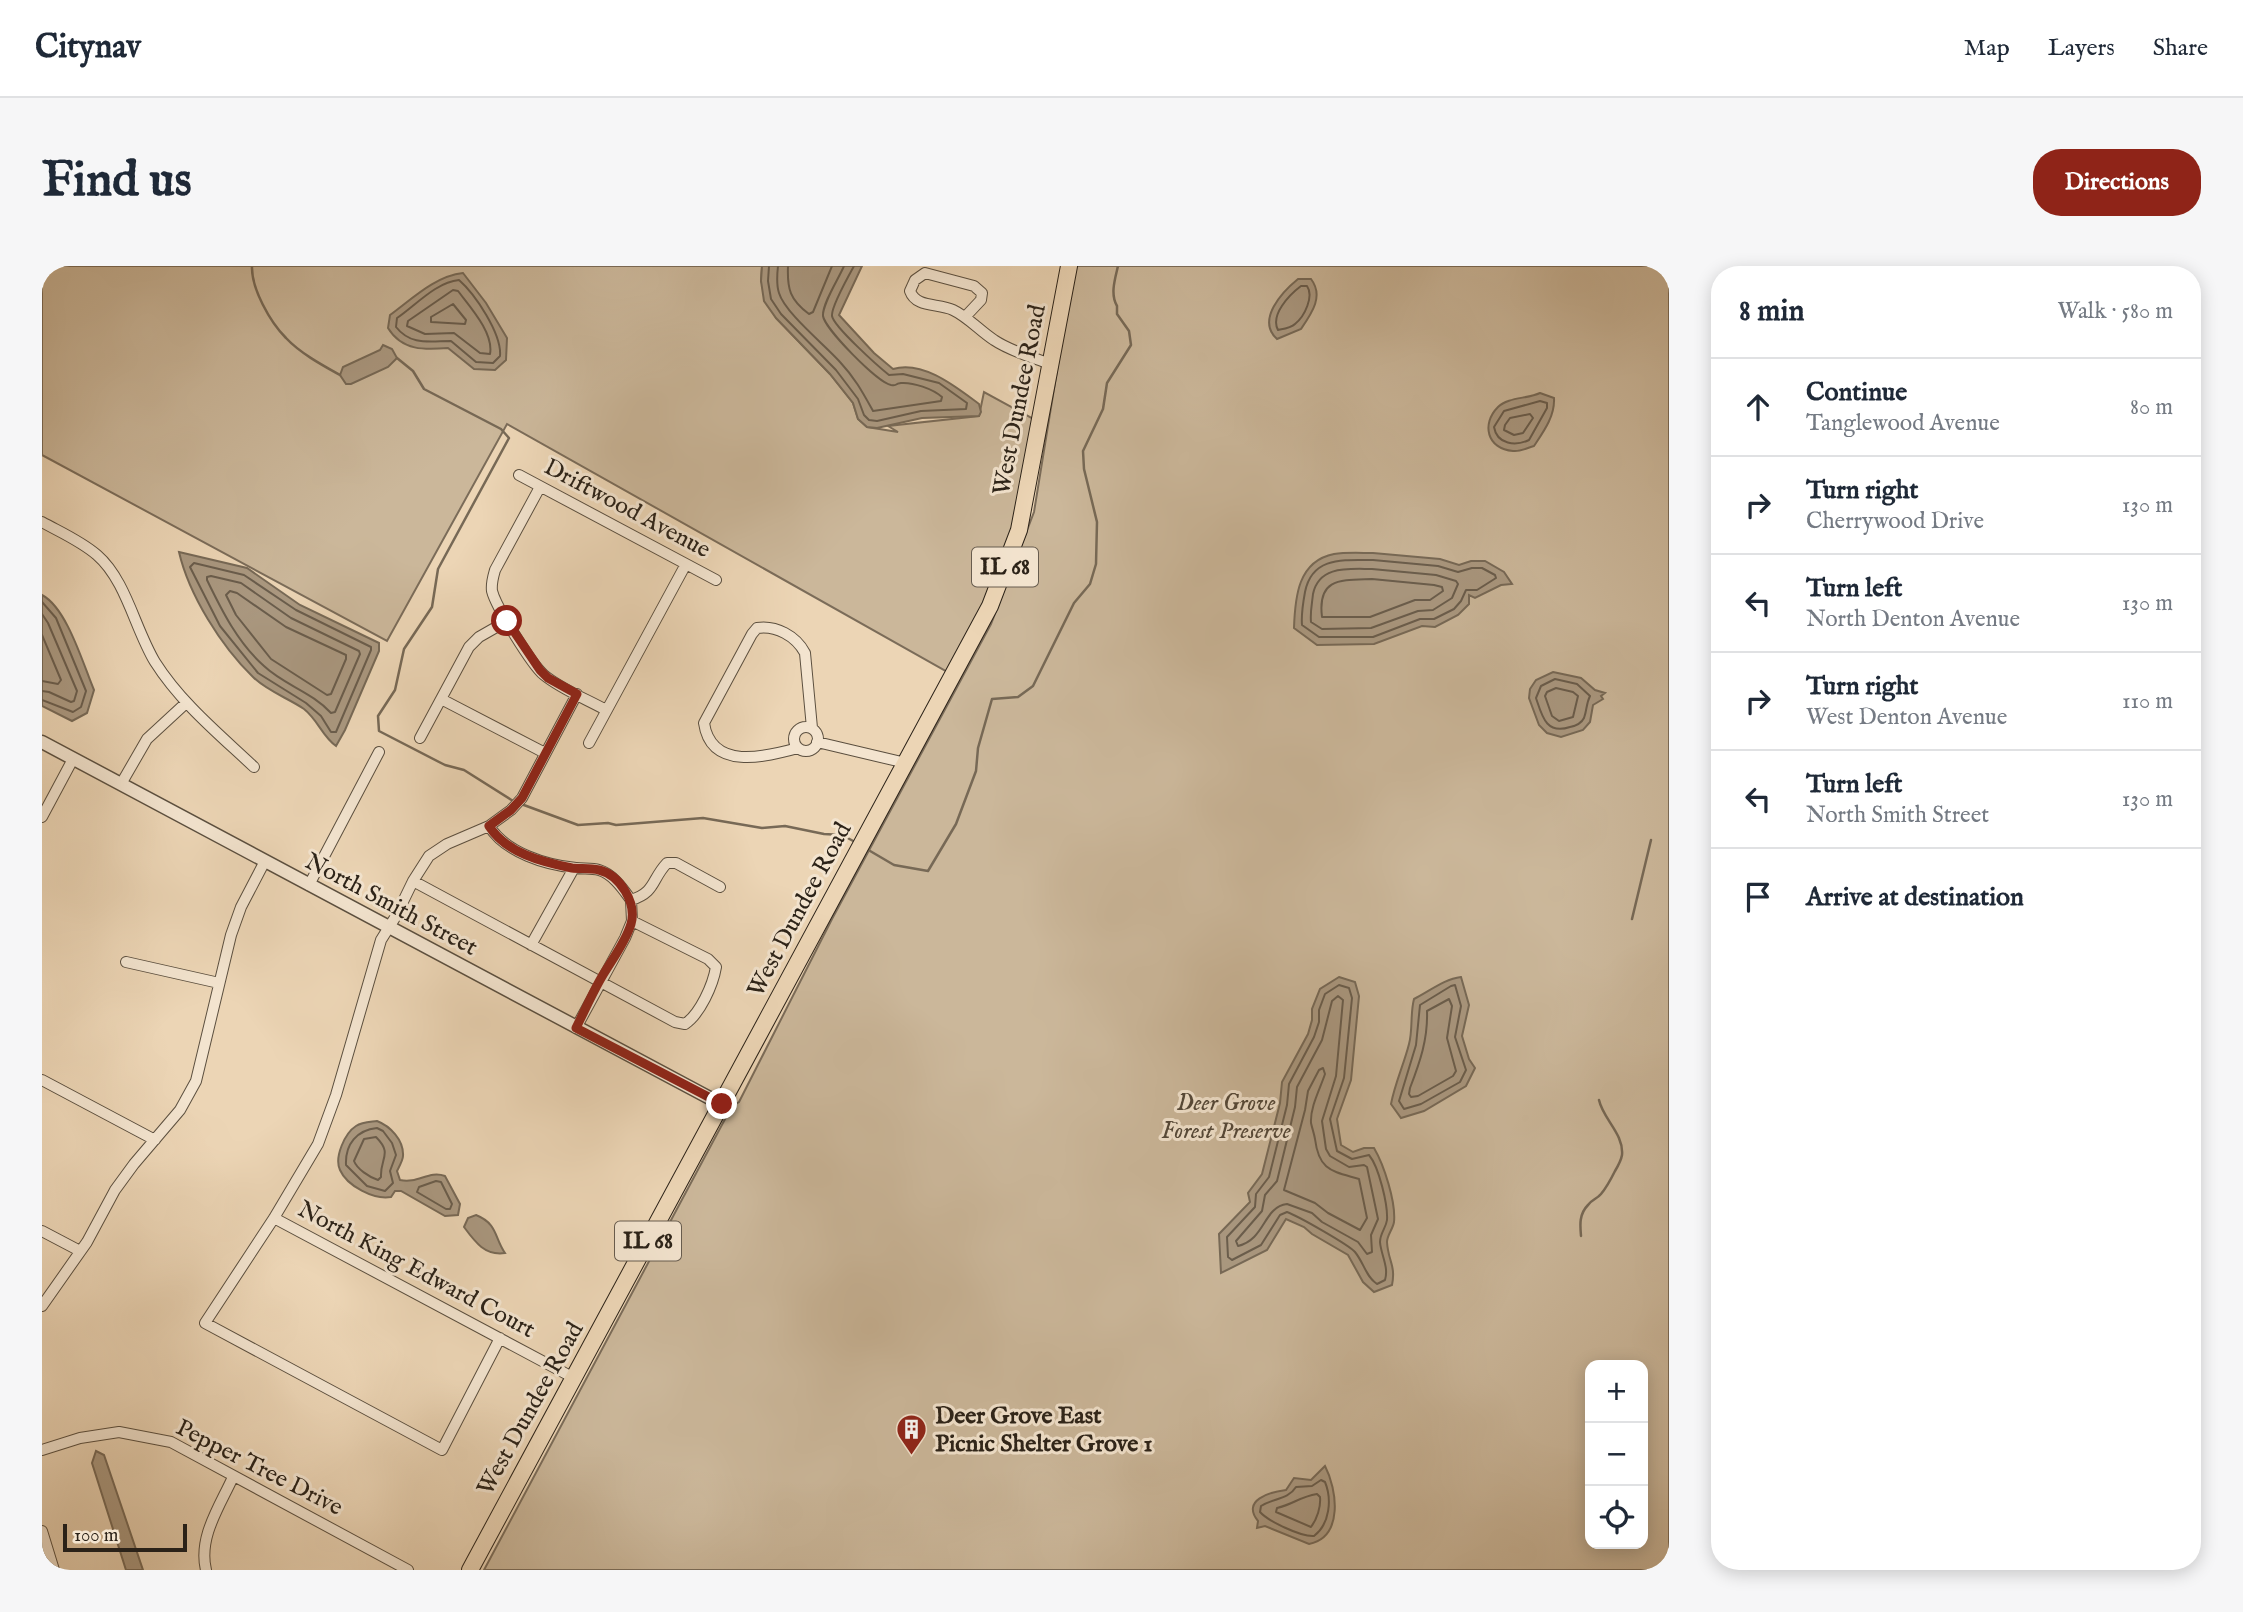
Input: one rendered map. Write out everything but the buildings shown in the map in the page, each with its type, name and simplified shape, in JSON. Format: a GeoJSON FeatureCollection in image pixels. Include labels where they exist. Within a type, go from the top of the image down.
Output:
{"type":"FeatureCollection","features":[{"type":"Feature","properties":{"kind":"main road","name":"West Dundee Road"},"geometry":{"type":"LineString","coordinates":[[470,1570],[990,606],[1019,530],[1069,266]]}},
{"type":"Feature","properties":{"kind":"street"},"geometry":{"type":"LineString","coordinates":[[965,317],[981,300],[982,293],[974,286],[925,274],[915,280],[910,291],[912,298],[921,304],[932,303],[952,309],[996,341],[1050,364]]}},
{"type":"Feature","properties":{"kind":"street","name":"Driftwood Avenue"},"geometry":{"type":"LineString","coordinates":[[519,475],[716,580]]}},
{"type":"Feature","properties":{"kind":"street"},"geometry":{"type":"LineString","coordinates":[[540,487],[492,580],[495,599],[540,670],[548,678],[606,710]]}},
{"type":"Feature","properties":{"kind":"street"},"geometry":{"type":"LineString","coordinates":[[42,522],[90,549],[113,572],[137,628],[156,663],[186,703],[254,767]]}},
{"type":"Feature","properties":{"kind":"street"},"geometry":{"type":"LineString","coordinates":[[589,743],[686,564]]}},
{"type":"Feature","properties":{"kind":"street"},"geometry":{"type":"LineString","coordinates":[[421,738],[470,647],[479,637],[507,621]]}},
{"type":"Feature","properties":{"kind":"street"},"geometry":{"type":"LineString","coordinates":[[757,628],[775,628],[800,644],[805,653],[812,728],[817,734],[817,742],[809,750],[798,748],[762,758],[747,758],[716,749],[706,738],[704,723],[757,628]]}},
{"type":"Feature","properties":{"kind":"street"},"geometry":{"type":"LineString","coordinates":[[500,1338],[442,1450],[205,1323],[311,1158],[328,1118],[380,940],[413,881],[429,856],[447,844],[489,826],[522,798],[577,694]]}},
{"type":"Feature","properties":{"kind":"street"},"geometry":{"type":"LineString","coordinates":[[443,700],[545,753]]}},
{"type":"Feature","properties":{"kind":"street"},"geometry":{"type":"LineString","coordinates":[[121,784],[147,739],[186,703]]}},
{"type":"Feature","properties":{"kind":"street"},"geometry":{"type":"LineString","coordinates":[[798,748],[793,738],[797,730],[812,728]]}},
{"type":"Feature","properties":{"kind":"street","name":"North Smith Street"},"geometry":{"type":"LineString","coordinates":[[42,742],[722,1104]]}},
{"type":"Feature","properties":{"kind":"street"},"geometry":{"type":"LineString","coordinates":[[817,742],[906,762]]}},
{"type":"Feature","properties":{"kind":"street"},"geometry":{"type":"LineString","coordinates":[[309,885],[379,752]]}},
{"type":"Feature","properties":{"kind":"street"},"geometry":{"type":"LineString","coordinates":[[42,817],[74,759]]}},
{"type":"Feature","properties":{"kind":"street"},"geometry":{"type":"LineString","coordinates":[[489,826],[496,838],[539,860],[574,868],[600,870],[618,882],[631,900],[632,922],[576,1028]]}},
{"type":"Feature","properties":{"kind":"street"},"geometry":{"type":"LineString","coordinates":[[42,1306],[80,1251],[115,1191],[180,1110],[196,1081],[231,935],[265,861]]}},
{"type":"Feature","properties":{"kind":"street"},"geometry":{"type":"LineString","coordinates":[[631,900],[645,895],[653,887],[667,863],[676,863],[720,887]]}},
{"type":"Feature","properties":{"kind":"street"},"geometry":{"type":"LineString","coordinates":[[531,944],[574,868]]}},
{"type":"Feature","properties":{"kind":"street"},"geometry":{"type":"LineString","coordinates":[[413,881],[675,1022],[685,1024],[693,1019],[715,976],[716,967],[708,959],[632,922]]}},
{"type":"Feature","properties":{"kind":"street"},"geometry":{"type":"LineString","coordinates":[[126,962],[219,983]]}},
{"type":"Feature","properties":{"kind":"street"},"geometry":{"type":"LineString","coordinates":[[42,1080],[155,1140]]}},
{"type":"Feature","properties":{"kind":"street","name":"North King Edward Court"},"geometry":{"type":"LineString","coordinates":[[274,1218],[574,1378]]}},
{"type":"Feature","properties":{"kind":"street"},"geometry":{"type":"LineString","coordinates":[[42,1231],[80,1251]]}},
{"type":"Feature","properties":{"kind":"street","name":"Pepper Tree Drive"},"geometry":{"type":"LineString","coordinates":[[42,1450],[80,1438],[119,1432],[171,1442],[389,1565],[408,1570]]}},
{"type":"Feature","properties":{"kind":"street"},"geometry":{"type":"LineString","coordinates":[[205,1570],[204,1553],[209,1530],[233,1477]]}},
{"type":"Feature","properties":{"kind":"street"},"geometry":{"type":"LineString","coordinates":[[42,1531],[52,1569]]}},
{"type":"Feature","properties":{"kind":"green space"},"geometry":{"type":"Polygon","coordinates":[[[42,266],[762,266],[761,281],[776,318],[830,374],[853,403],[858,419],[867,427],[898,432],[888,426],[979,416],[984,392],[1039,422],[1002,574],[953,675],[507,424],[387,641],[42,455],[42,266]]]}},
{"type":"Feature","properties":{"kind":"green space","name":"Deer Grove Forest Preserve"},"geometry":{"type":"Polygon","coordinates":[[[1074,266],[1669,266],[1669,1570],[484,1570],[732,1106],[739,1102],[832,919],[991,624],[1034,512],[1074,266]]]}},
{"type":"Feature","properties":{"kind":"water"},"geometry":{"type":"Polygon","coordinates":[[[762,266],[862,266],[839,315],[874,353],[893,369],[916,368],[939,377],[979,404],[979,416],[922,418],[877,428],[867,427],[858,419],[853,403],[830,374],[776,318],[764,301],[762,266]]]}},
{"type":"Feature","properties":{"kind":"water"},"geometry":{"type":"Polygon","coordinates":[[[463,273],[486,303],[507,338],[506,360],[495,370],[474,369],[448,348],[423,349],[407,345],[388,328],[390,315],[415,295],[433,283],[463,273]]]}},
{"type":"Feature","properties":{"kind":"water"},"geometry":{"type":"Polygon","coordinates":[[[1298,279],[1311,279],[1315,285],[1315,304],[1301,329],[1277,339],[1271,332],[1270,315],[1285,291],[1298,279]]]}},
{"type":"Feature","properties":{"kind":"water"},"geometry":{"type":"Polygon","coordinates":[[[383,345],[392,349],[397,358],[388,367],[346,384],[340,375],[343,367],[380,350],[383,345]]]}},
{"type":"Feature","properties":{"kind":"water"},"geometry":{"type":"Polygon","coordinates":[[[1540,393],[1554,398],[1554,405],[1548,423],[1534,446],[1516,451],[1497,446],[1489,435],[1488,428],[1498,407],[1507,401],[1540,393]]]}},
{"type":"Feature","properties":{"kind":"water"},"geometry":{"type":"Polygon","coordinates":[[[179,552],[247,568],[300,605],[379,643],[379,651],[336,746],[304,709],[259,682],[229,650],[198,602],[179,552]]]}},
{"type":"Feature","properties":{"kind":"water"},"geometry":{"type":"Polygon","coordinates":[[[1373,553],[1440,559],[1459,565],[1471,561],[1485,561],[1504,572],[1512,584],[1501,585],[1475,598],[1469,595],[1469,604],[1458,615],[1435,627],[1422,626],[1374,644],[1317,645],[1294,628],[1301,582],[1313,564],[1334,554],[1373,553]]]}},
{"type":"Feature","properties":{"kind":"water"},"geometry":{"type":"Polygon","coordinates":[[[42,595],[51,602],[67,624],[94,690],[87,713],[72,721],[42,706],[42,595]]]}},
{"type":"Feature","properties":{"kind":"water"},"geometry":{"type":"Polygon","coordinates":[[[1553,672],[1581,678],[1595,690],[1605,693],[1601,696],[1603,699],[1593,705],[1590,722],[1583,730],[1561,737],[1547,733],[1539,725],[1529,698],[1530,689],[1536,680],[1553,672]]]}},
{"type":"Feature","properties":{"kind":"water"},"geometry":{"type":"Polygon","coordinates":[[[1339,977],[1355,982],[1359,996],[1351,1080],[1337,1119],[1341,1145],[1353,1152],[1374,1148],[1385,1174],[1394,1214],[1387,1242],[1393,1273],[1392,1285],[1374,1292],[1363,1282],[1348,1255],[1304,1227],[1286,1219],[1267,1250],[1221,1273],[1219,1234],[1250,1202],[1248,1193],[1262,1174],[1280,1103],[1282,1082],[1308,1034],[1312,1009],[1320,989],[1339,977]]]}},
{"type":"Feature","properties":{"kind":"water"},"geometry":{"type":"Polygon","coordinates":[[[1461,977],[1469,1005],[1462,1036],[1469,1059],[1475,1068],[1466,1086],[1424,1111],[1401,1118],[1391,1104],[1409,1044],[1414,999],[1443,983],[1461,977]]]}},
{"type":"Feature","properties":{"kind":"water"},"geometry":{"type":"Polygon","coordinates":[[[377,1121],[387,1126],[401,1144],[403,1158],[397,1171],[400,1180],[445,1176],[460,1204],[458,1215],[445,1216],[401,1191],[395,1191],[391,1197],[369,1194],[344,1176],[338,1159],[345,1140],[356,1126],[377,1121]]]}},
{"type":"Feature","properties":{"kind":"water"},"geometry":{"type":"Polygon","coordinates":[[[476,1215],[492,1227],[505,1253],[486,1250],[468,1233],[464,1227],[468,1218],[476,1215]]]}},
{"type":"Feature","properties":{"kind":"water"},"geometry":{"type":"Polygon","coordinates":[[[96,1451],[104,1455],[143,1570],[126,1570],[92,1463],[96,1451]]]}},
{"type":"Feature","properties":{"kind":"water"},"geometry":{"type":"Polygon","coordinates":[[[1325,1466],[1332,1487],[1335,1511],[1328,1532],[1320,1540],[1309,1544],[1265,1526],[1257,1528],[1258,1521],[1253,1508],[1255,1502],[1266,1495],[1286,1490],[1294,1478],[1311,1480],[1325,1466]]]}},
{"type":"Feature","properties":{"kind":"waterway"},"geometry":{"type":"LineString","coordinates":[[252,266],[258,294],[280,331],[304,354],[340,375]]}},
{"type":"Feature","properties":{"kind":"waterway"},"geometry":{"type":"LineString","coordinates":[[865,848],[894,865],[928,871],[956,824],[976,771],[978,748],[992,699],[1018,697],[1033,686],[1074,603],[1090,584],[1096,564],[1097,522],[1084,469],[1083,451],[1103,409],[1107,383],[1131,345],[1129,331],[1117,314],[1114,297],[1118,266]]}},
{"type":"Feature","properties":{"kind":"waterway"},"geometry":{"type":"LineString","coordinates":[[397,358],[413,371],[424,389],[501,429],[509,438],[438,569],[432,607],[404,649],[395,690],[378,716],[379,731],[445,765],[464,770],[513,801],[578,825],[616,825],[703,818],[762,828],[785,826],[842,835],[857,843]]}},
{"type":"Feature","properties":{"kind":"waterway"},"geometry":{"type":"LineString","coordinates":[[1632,919],[1651,840]]}},
{"type":"Feature","properties":{"kind":"waterway"},"geometry":{"type":"LineString","coordinates":[[1581,1236],[1583,1212],[1605,1189],[1622,1155],[1620,1140],[1599,1100]]}},
{"type":"Feature","properties":{"kind":"place","name":"Deer Grove East Picnic Shelter Grove 1"},"geometry":{"type":"Point","coordinates":[912,1457]}},
{"type":"Feature","properties":{"kind":"route"},"geometry":{"type":"LineString","coordinates":[[507,621],[540,670],[548,678],[577,694],[522,798],[489,826],[496,838],[539,860],[574,868],[600,870],[618,882],[631,900],[632,922],[576,1028],[722,1104]]}}]}
